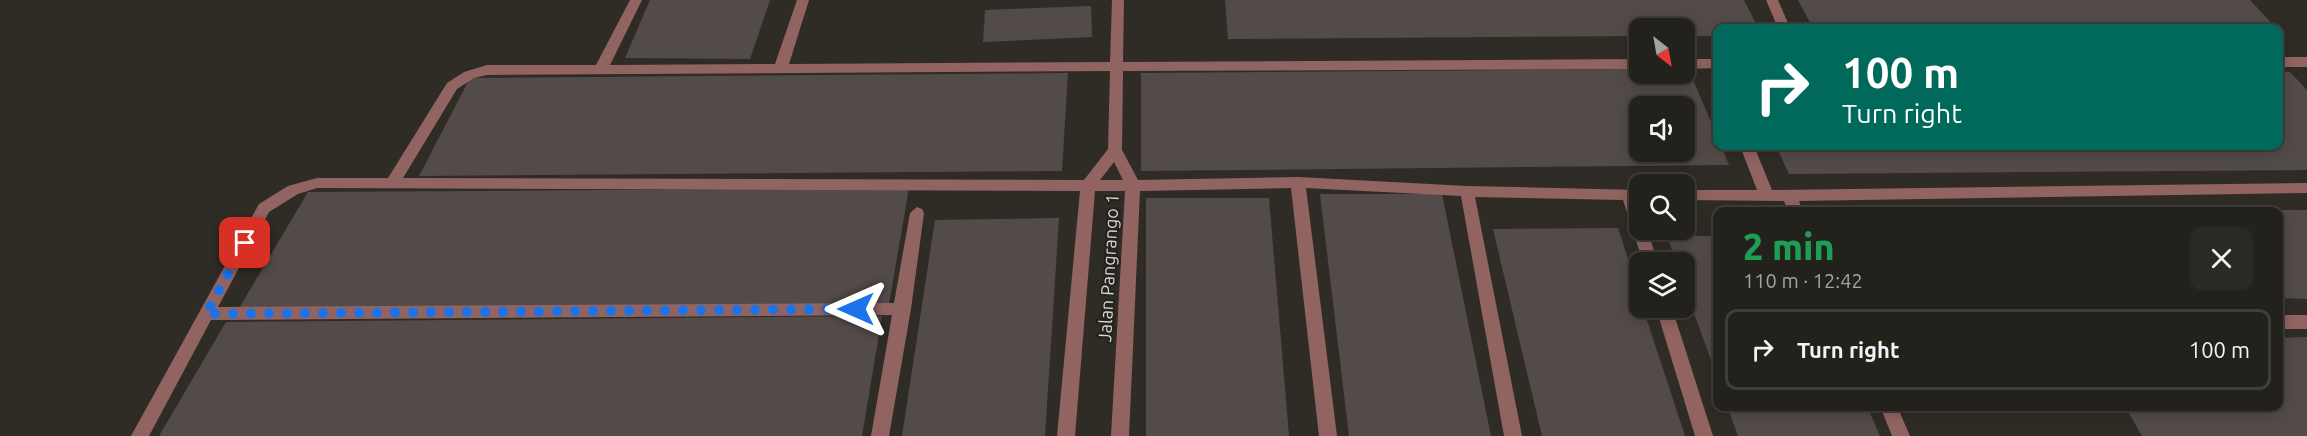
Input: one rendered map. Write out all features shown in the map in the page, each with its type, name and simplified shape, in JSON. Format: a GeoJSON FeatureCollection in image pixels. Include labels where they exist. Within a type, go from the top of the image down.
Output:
{"type":"FeatureCollection","features":[{"type":"Feature","properties":{"kind":"street"},"geometry":{"type":"LineString","coordinates":[[601,69],[636,0]]}},
{"type":"Feature","properties":{"kind":"street"},"geometry":{"type":"LineString","coordinates":[[781,67],[803,0]]}},
{"type":"Feature","properties":{"kind":"street"},"geometry":{"type":"LineString","coordinates":[[1115,150],[1118,0]]}},
{"type":"Feature","properties":{"kind":"street"},"geometry":{"type":"LineString","coordinates":[[1772,0],[1782,24]]}},
{"type":"Feature","properties":{"kind":"street"},"geometry":{"type":"LineString","coordinates":[[2283,62],[2307,62]]}},
{"type":"Feature","properties":{"kind":"street"},"geometry":{"type":"LineString","coordinates":[[393,181],[452,86],[469,75],[487,70],[1629,64]]}},
{"type":"Feature","properties":{"kind":"street"},"geometry":{"type":"LineString","coordinates":[[1695,65],[1713,66]]}},
{"type":"Feature","properties":{"kind":"street","name":"Jalan Pangrango 1"},"geometry":{"type":"LineString","coordinates":[[1066,436],[1088,185],[1115,150],[1133,186],[1120,436]]}},
{"type":"Feature","properties":{"kind":"street"},"geometry":{"type":"LineString","coordinates":[[1749,150],[1766,195]]}},
{"type":"Feature","properties":{"kind":"street"},"geometry":{"type":"LineString","coordinates":[[140,436],[264,208],[293,190],[317,183],[393,181],[1133,186],[1298,182],[1467,191],[1629,195]]}},
{"type":"Feature","properties":{"kind":"street"},"geometry":{"type":"LineString","coordinates":[[1298,182],[1328,436]]}},
{"type":"Feature","properties":{"kind":"street"},"geometry":{"type":"LineString","coordinates":[[1695,195],[1789,196],[2307,188]]}},
{"type":"Feature","properties":{"kind":"street"},"geometry":{"type":"LineString","coordinates":[[1467,191],[1513,436]]}},
{"type":"Feature","properties":{"kind":"street"},"geometry":{"type":"LineString","coordinates":[[1789,196],[1794,207]]}},
{"type":"Feature","properties":{"kind":"street"},"geometry":{"type":"LineString","coordinates":[[880,436],[903,309],[916,213]]}},
{"type":"Feature","properties":{"kind":"street"},"geometry":{"type":"LineString","coordinates":[[206,314],[903,309]]}},
{"type":"Feature","properties":{"kind":"street"},"geometry":{"type":"LineString","coordinates":[[1667,318],[1704,436]]}},
{"type":"Feature","properties":{"kind":"street"},"geometry":{"type":"LineString","coordinates":[[2283,322],[2307,322]]}},
{"type":"Feature","properties":{"kind":"street"},"geometry":{"type":"LineString","coordinates":[[1890,411],[1901,436]]}},
{"type":"Feature","properties":{"kind":"building"},"geometry":{"type":"Polygon","coordinates":[[[650,0],[770,0],[750,59],[625,58],[650,0]]]}},
{"type":"Feature","properties":{"kind":"building"},"geometry":{"type":"Polygon","coordinates":[[[1225,0],[1744,0],[1756,24],[1713,24],[1713,36],[1695,36],[1695,18],[1629,18],[1629,36],[1228,39],[1225,0]]]}},
{"type":"Feature","properties":{"kind":"building"},"geometry":{"type":"Polygon","coordinates":[[[1798,0],[2250,0],[2272,24],[1811,24],[1798,0]]]}},
{"type":"Feature","properties":{"kind":"building"},"geometry":{"type":"Polygon","coordinates":[[[1091,6],[1092,37],[983,42],[985,10],[1091,6]]]}},
{"type":"Feature","properties":{"kind":"building"},"geometry":{"type":"Polygon","coordinates":[[[1629,69],[1629,84],[1695,84],[1713,126],[1713,150],[1723,150],[1729,165],[1141,171],[1141,73],[1629,69]]]}},
{"type":"Feature","properties":{"kind":"building"},"geometry":{"type":"Polygon","coordinates":[[[2283,72],[2290,72],[2307,90],[2307,170],[1789,174],[1778,150],[2283,150],[2283,72]]]}},
{"type":"Feature","properties":{"kind":"building"},"geometry":{"type":"Polygon","coordinates":[[[1068,73],[1062,171],[419,176],[470,78],[1068,73]]]}},
{"type":"Feature","properties":{"kind":"building"},"geometry":{"type":"Polygon","coordinates":[[[909,188],[889,304],[238,310],[308,192],[909,188]]]}},
{"type":"Feature","properties":{"kind":"building"},"geometry":{"type":"Polygon","coordinates":[[[1320,194],[1442,194],[1491,436],[1349,436],[1320,194]]]}},
{"type":"Feature","properties":{"kind":"building"},"geometry":{"type":"Polygon","coordinates":[[[1146,198],[1269,198],[1289,436],[1146,436],[1146,198]]]}},
{"type":"Feature","properties":{"kind":"building"},"geometry":{"type":"Polygon","coordinates":[[[2283,210],[2307,210],[2307,299],[2283,298],[2283,210]]]}},
{"type":"Feature","properties":{"kind":"building"},"geometry":{"type":"Polygon","coordinates":[[[1059,218],[1045,436],[902,436],[935,220],[1059,218]]]}},
{"type":"Feature","properties":{"kind":"building"},"geometry":{"type":"Polygon","coordinates":[[[1618,228],[1629,262],[1629,318],[1646,318],[1685,436],[1542,436],[1493,229],[1618,228]]]}},
{"type":"Feature","properties":{"kind":"building"},"geometry":{"type":"Polygon","coordinates":[[[1695,236],[1713,236],[1713,365],[1695,316],[1695,252],[1673,252],[1668,240],[1695,240],[1695,236]]]}},
{"type":"Feature","properties":{"kind":"building"},"geometry":{"type":"Polygon","coordinates":[[[882,316],[862,436],[159,436],[226,322],[882,316]]]}},
{"type":"Feature","properties":{"kind":"building"},"geometry":{"type":"Polygon","coordinates":[[[2307,337],[2307,436],[2142,436],[2128,411],[2283,411],[2283,338],[2307,337]]]}},
{"type":"Feature","properties":{"kind":"building"},"geometry":{"type":"Polygon","coordinates":[[[1729,411],[1869,411],[1880,436],[1738,436],[1729,411]]]}},
{"type":"Feature","properties":{"kind":"route"},"geometry":{"type":"LineString","coordinates":[[245,243],[206,314],[856,309]]}}]}
